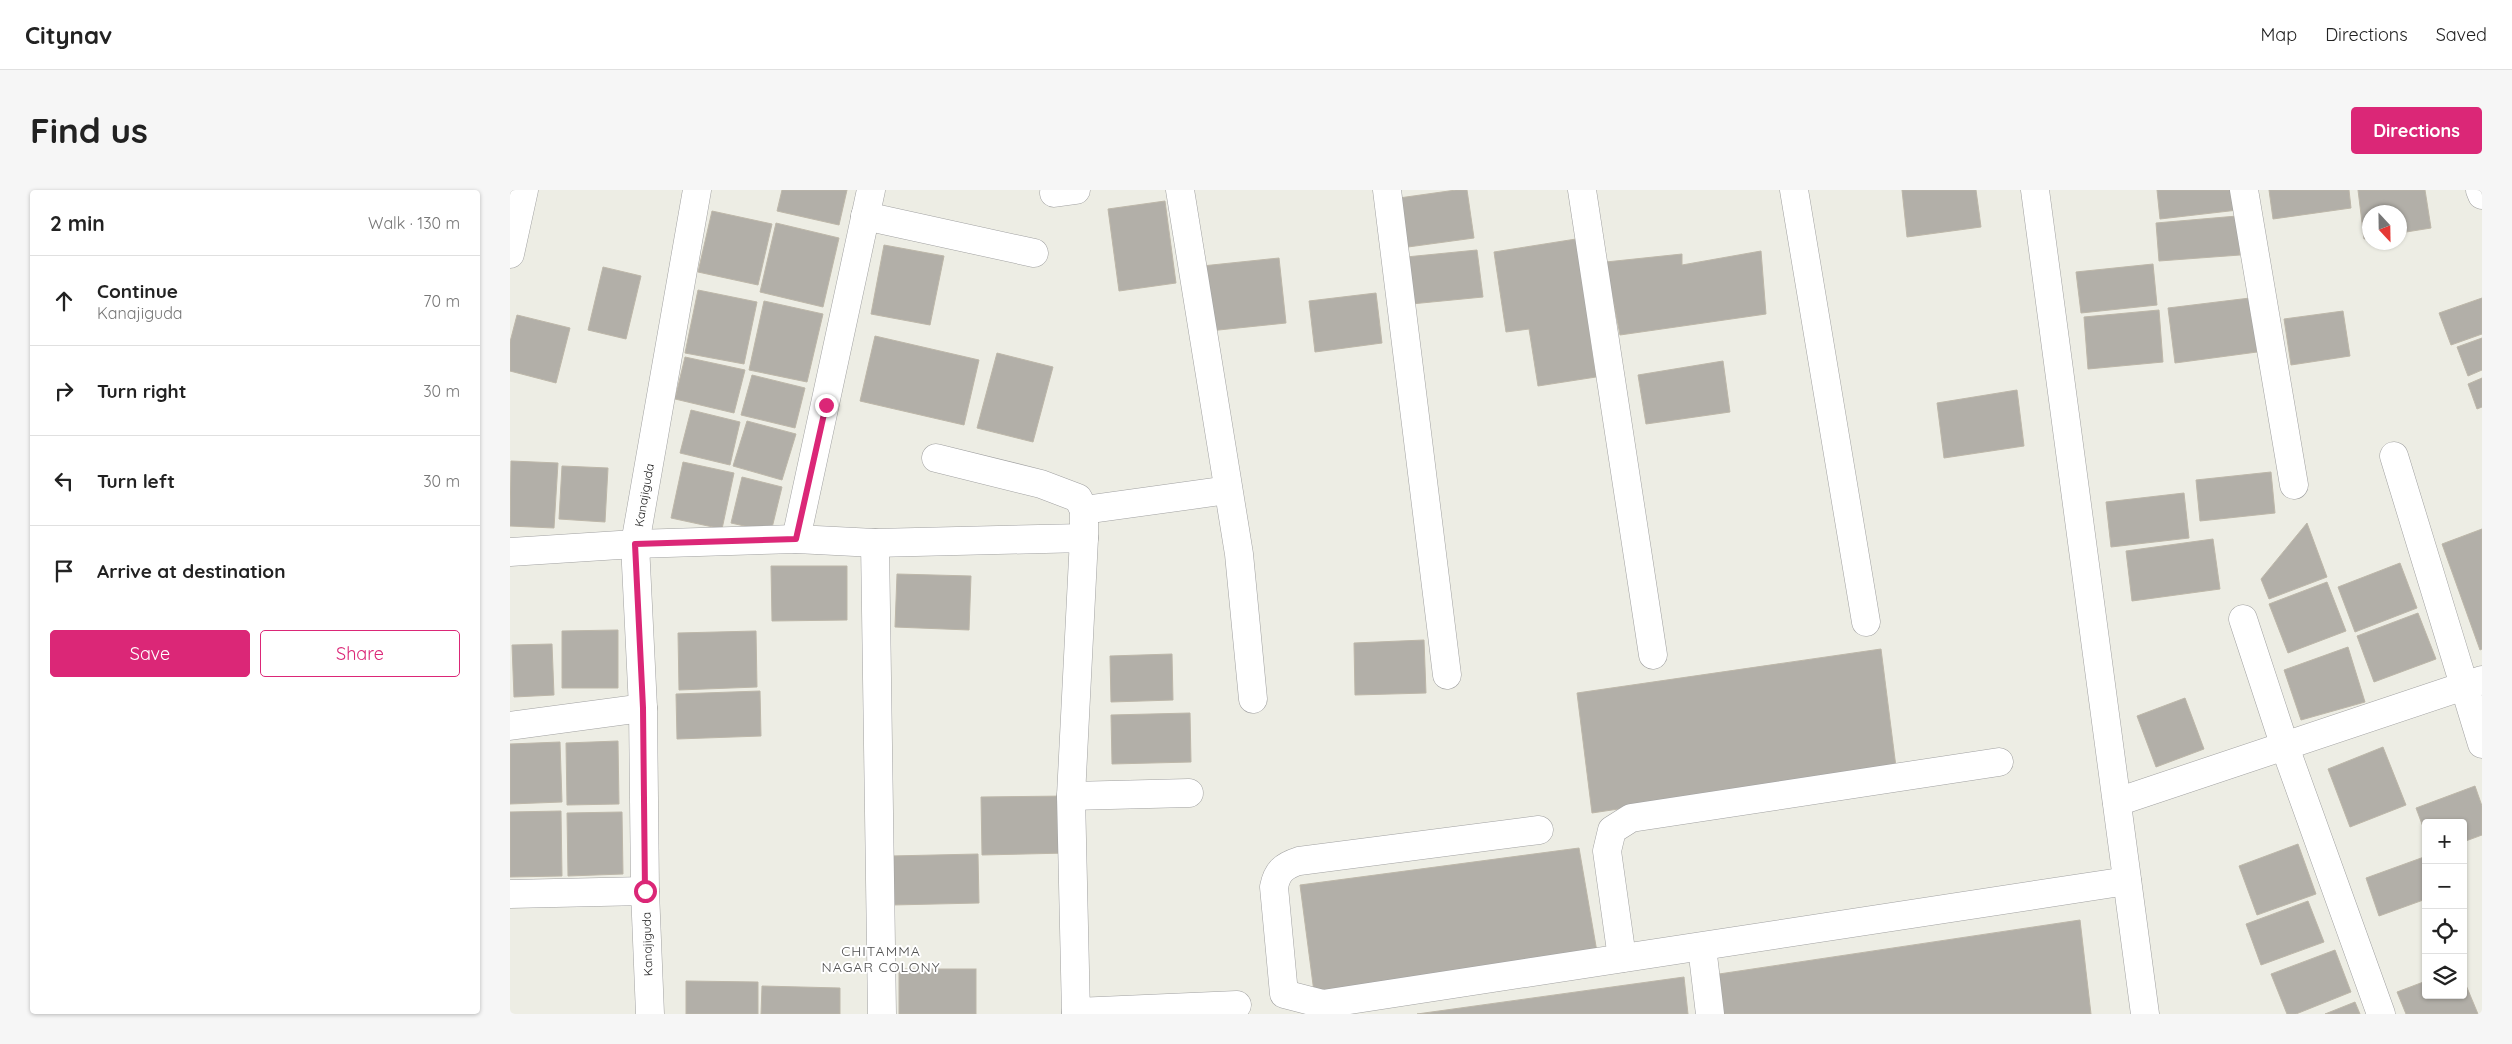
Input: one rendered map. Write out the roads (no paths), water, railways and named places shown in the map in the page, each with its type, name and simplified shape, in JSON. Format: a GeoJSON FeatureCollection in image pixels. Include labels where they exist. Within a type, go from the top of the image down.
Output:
{"type":"FeatureCollection","features":[{"type":"Feature","properties":{"kind":"street"},"geometry":{"type":"LineString","coordinates":[[510,254],[524,190]]}},
{"type":"Feature","properties":{"kind":"street","name":"Kanajiguda"},"geometry":{"type":"LineString","coordinates":[[650,1014],[645,891],[643,708],[635,544],[697,190]]}},
{"type":"Feature","properties":{"kind":"street"},"geometry":{"type":"LineString","coordinates":[[1180,190],[1239,554],[1253,699]]}},
{"type":"Feature","properties":{"kind":"street"},"geometry":{"type":"LineString","coordinates":[[1387,190],[1447,675]]}},
{"type":"Feature","properties":{"kind":"street"},"geometry":{"type":"LineString","coordinates":[[1582,190],[1653,655]]}},
{"type":"Feature","properties":{"kind":"street"},"geometry":{"type":"LineString","coordinates":[[1794,190],[1866,622]]}},
{"type":"Feature","properties":{"kind":"street"},"geometry":{"type":"LineString","coordinates":[[2035,190],[2145,1014]]}},
{"type":"Feature","properties":{"kind":"street"},"geometry":{"type":"LineString","coordinates":[[2244,190],[2294,485]]}},
{"type":"Feature","properties":{"kind":"street"},"geometry":{"type":"LineString","coordinates":[[2480,190],[2482,195]]}},
{"type":"Feature","properties":{"kind":"street"},"geometry":{"type":"LineString","coordinates":[[796,539],[868,203],[1034,253]]}},
{"type":"Feature","properties":{"kind":"street"},"geometry":{"type":"LineString","coordinates":[[2394,456],[2473,683],[2482,744]]}},
{"type":"Feature","properties":{"kind":"street"},"geometry":{"type":"LineString","coordinates":[[936,458],[1057,490],[1078,498],[1084,510],[1071,796],[1076,1013],[1237,1005]]}},
{"type":"Feature","properties":{"kind":"street"},"geometry":{"type":"LineString","coordinates":[[1084,510],[1228,490]]}},
{"type":"Feature","properties":{"kind":"street"},"geometry":{"type":"LineString","coordinates":[[510,552],[635,544],[796,539],[875,543],[1084,538]]}},
{"type":"Feature","properties":{"kind":"street"},"geometry":{"type":"LineString","coordinates":[[875,543],[882,1014]]}},
{"type":"Feature","properties":{"kind":"street"},"geometry":{"type":"LineString","coordinates":[[2243,619],[2284,746],[2381,1014]]}},
{"type":"Feature","properties":{"kind":"street"},"geometry":{"type":"LineString","coordinates":[[2117,802],[2473,683]]}},
{"type":"Feature","properties":{"kind":"street"},"geometry":{"type":"LineString","coordinates":[[510,726],[643,708]]}},
{"type":"Feature","properties":{"kind":"street"},"geometry":{"type":"LineString","coordinates":[[1622,958],[1607,851],[1612,830],[1631,818],[2000,762]]}},
{"type":"Feature","properties":{"kind":"street"},"geometry":{"type":"LineString","coordinates":[[1071,796],[1188,793]]}},
{"type":"Feature","properties":{"kind":"street"},"geometry":{"type":"LineString","coordinates":[[1539,830],[1299,861],[1285,866],[1277,875],[1274,887],[1284,994],[1323,1004],[2128,881]]}},
{"type":"Feature","properties":{"kind":"street"},"geometry":{"type":"LineString","coordinates":[[510,894],[645,891]]}},
{"type":"Feature","properties":{"kind":"street"},"geometry":{"type":"LineString","coordinates":[[1702,947],[1710,1014]]}},
{"type":"Feature","properties":{"kind":"district","name":"CHITAMMA NAGAR COLONY"},"geometry":{"type":"Point","coordinates":[881,960]}}]}
